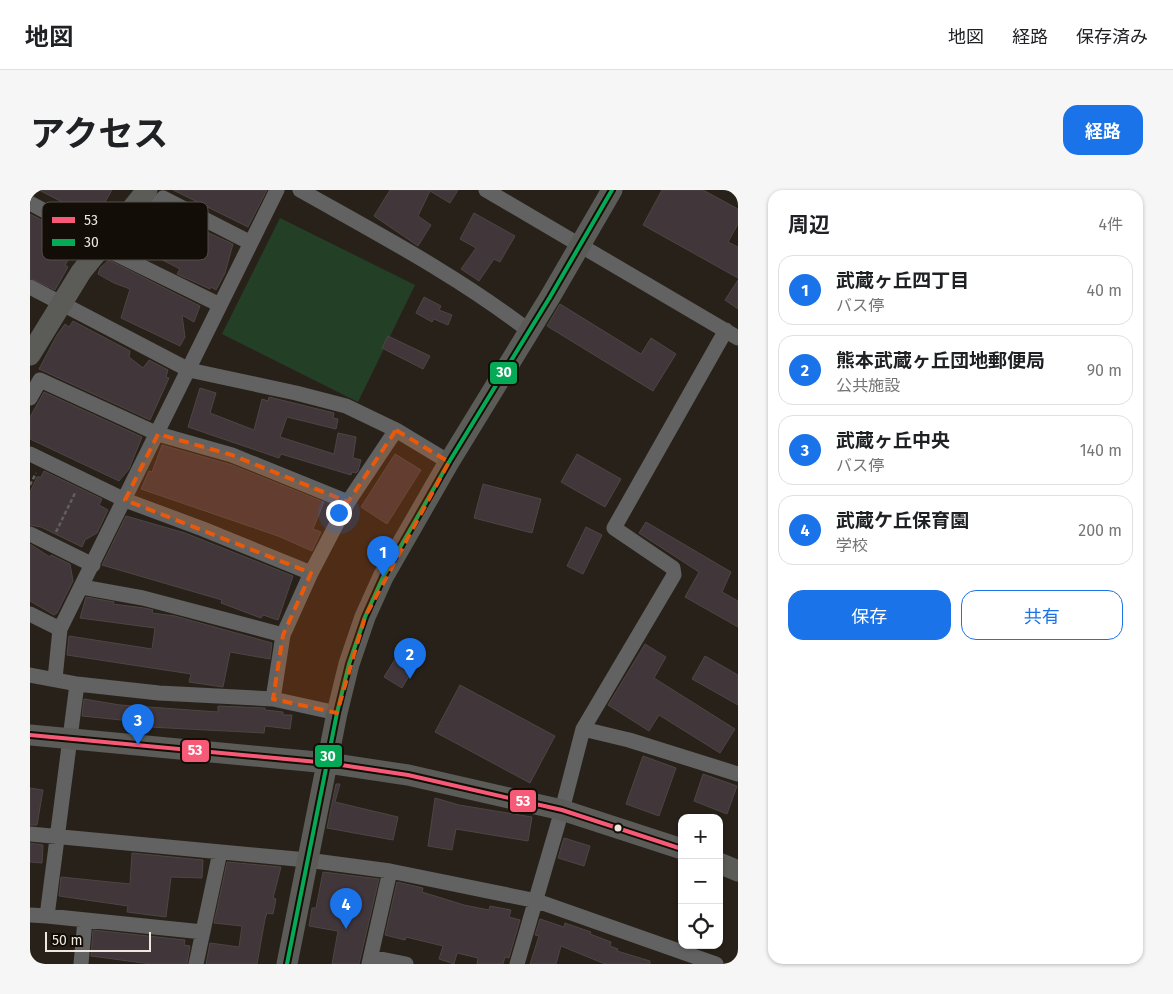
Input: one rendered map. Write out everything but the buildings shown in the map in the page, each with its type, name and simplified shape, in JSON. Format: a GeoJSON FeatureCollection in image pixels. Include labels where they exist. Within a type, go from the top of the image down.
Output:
{"type":"FeatureCollection","features":[{"type":"Feature","properties":{"kind":"street"},"geometry":{"type":"LineString","coordinates":[[137,202],[147,190]]}},
{"type":"Feature","properties":{"kind":"street"},"geometry":{"type":"LineString","coordinates":[[55,679],[60,629],[158,434],[249,242],[277,190]]}},
{"type":"Feature","properties":{"kind":"street"},"geometry":{"type":"LineString","coordinates":[[300,190],[437,269],[498,307],[528,331]]}},
{"type":"Feature","properties":{"kind":"street"},"geometry":{"type":"LineString","coordinates":[[486,190],[732,334],[614,528],[673,568],[674,575],[583,729],[537,901],[517,964]]}},
{"type":"Feature","properties":{"kind":"street"},"geometry":{"type":"LineString","coordinates":[[287,964],[337,713],[349,664],[365,617],[384,577],[449,462],[612,190]]}},
{"type":"Feature","properties":{"kind":"street"},"geometry":{"type":"LineString","coordinates":[[160,202],[163,198],[171,202]]}},
{"type":"Feature","properties":{"kind":"street"},"geometry":{"type":"LineString","coordinates":[[30,203],[42,209]]}},
{"type":"Feature","properties":{"kind":"street"},"geometry":{"type":"LineString","coordinates":[[208,221],[249,242]]}},
{"type":"Feature","properties":{"kind":"street"},"geometry":{"type":"LineString","coordinates":[[30,355],[60,303],[92,260]]}},
{"type":"Feature","properties":{"kind":"street"},"geometry":{"type":"LineString","coordinates":[[128,260],[220,305]]}},
{"type":"Feature","properties":{"kind":"street"},"geometry":{"type":"LineString","coordinates":[[30,287],[189,370],[346,406],[396,430],[449,462]]}},
{"type":"Feature","properties":{"kind":"street"},"geometry":{"type":"LineString","coordinates":[[30,398],[40,380],[158,434],[232,455],[348,502]]}},
{"type":"Feature","properties":{"kind":"street"},"geometry":{"type":"LineString","coordinates":[[273,699],[283,635],[311,573],[348,502],[396,430]]}},
{"type":"Feature","properties":{"kind":"street"},"geometry":{"type":"LineString","coordinates":[[30,454],[125,500],[211,532],[311,573]]}},
{"type":"Feature","properties":{"kind":"street"},"geometry":{"type":"LineString","coordinates":[[30,534],[93,565]]}},
{"type":"Feature","properties":{"kind":"street"},"geometry":{"type":"LineString","coordinates":[[82,587],[143,598],[283,635]]}},
{"type":"Feature","properties":{"kind":"street"},"geometry":{"type":"LineString","coordinates":[[30,614],[60,629]]}},
{"type":"Feature","properties":{"kind":"street"},"geometry":{"type":"LineString","coordinates":[[30,675],[77,684],[159,693],[273,699],[337,713]]}},
{"type":"Feature","properties":{"kind":"street"},"geometry":{"type":"LineString","coordinates":[[47,916],[77,684]]}},
{"type":"Feature","properties":{"kind":"street"},"geometry":{"type":"LineString","coordinates":[[583,729],[629,740],[738,774]]}},
{"type":"Feature","properties":{"kind":"street"},"geometry":{"type":"LineString","coordinates":[[30,735],[328,763],[408,775],[562,810],[678,848]]}},
{"type":"Feature","properties":{"kind":"street"},"geometry":{"type":"LineString","coordinates":[[30,834],[307,860],[390,871],[537,901],[698,960],[716,964]]}},
{"type":"Feature","properties":{"kind":"street"},"geometry":{"type":"LineString","coordinates":[[196,964],[220,852]]}},
{"type":"Feature","properties":{"kind":"street"},"geometry":{"type":"LineString","coordinates":[[723,865],[738,871]]}},
{"type":"Feature","properties":{"kind":"street"},"geometry":{"type":"LineString","coordinates":[[390,871],[370,960],[406,964]]}},
{"type":"Feature","properties":{"kind":"street"},"geometry":{"type":"LineString","coordinates":[[30,915],[203,932]]}},
{"type":"Feature","properties":{"kind":"street"},"geometry":{"type":"LineString","coordinates":[[81,964],[85,920]]}},
{"type":"Feature","properties":{"kind":"path"},"geometry":{"type":"LineString","coordinates":[[50,544],[82,479]]}},
{"type":"Feature","properties":{"kind":"highlighted area"},"geometry":{"type":"Polygon","coordinates":[[[396,430],[449,462],[365,617],[337,713],[273,699],[283,635],[311,573],[125,500],[158,434],[232,455],[348,502],[396,430]]]}},
{"type":"Feature","properties":{"kind":"green space"},"geometry":{"type":"Polygon","coordinates":[[[280,218],[415,285],[358,402],[222,334],[280,218]]]}},
{"type":"Feature","properties":{"kind":"transit line","name":"30"},"geometry":{"type":"LineString","coordinates":[[287,964],[337,713],[349,664],[365,617],[383,577],[449,462],[550,297],[612,190]]}},
{"type":"Feature","properties":{"kind":"transit line","name":"53"},"geometry":{"type":"LineString","coordinates":[[30,735],[328,763],[408,775],[562,810],[678,848]]}},
{"type":"Feature","properties":{"kind":"place","name":"武蔵ヶ丘四丁目"},"geometry":{"type":"Point","coordinates":[383,577]}},
{"type":"Feature","properties":{"kind":"place","name":"熊本武蔵ヶ丘団地郵便局"},"geometry":{"type":"Point","coordinates":[410,679]}},
{"type":"Feature","properties":{"kind":"place","name":"武蔵ヶ丘中央"},"geometry":{"type":"Point","coordinates":[138,745]}},
{"type":"Feature","properties":{"kind":"place","name":"武蔵ケ丘保育園"},"geometry":{"type":"Point","coordinates":[346,929]}}]}
